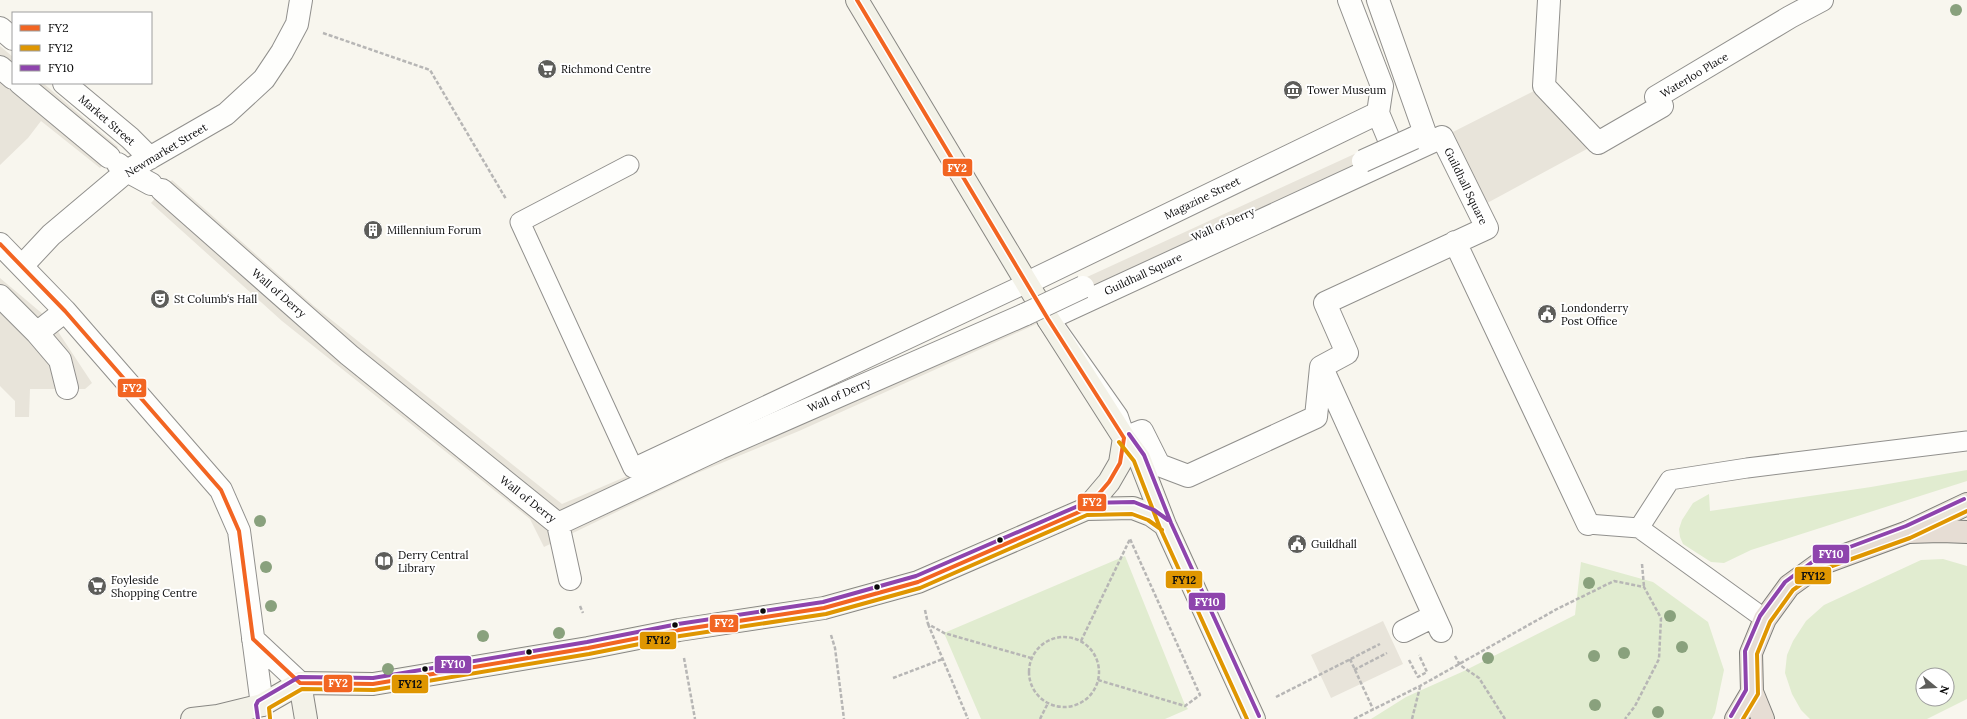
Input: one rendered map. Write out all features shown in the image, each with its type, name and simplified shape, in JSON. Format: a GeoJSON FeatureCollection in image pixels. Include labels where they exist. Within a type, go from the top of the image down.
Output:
{"type":"FeatureCollection","features":[{"type":"Feature","properties":{"kind":"highway"},"geometry":{"type":"LineString","coordinates":[[1763,719],[1752,692],[1751,653],[1765,620],[1789,586],[1818,565],[1908,532],[1967,532]]}},
{"type":"Feature","properties":{"kind":"highway"},"geometry":{"type":"LineString","coordinates":[[1736,719],[1752,692]]}},
{"type":"Feature","properties":{"kind":"main road"},"geometry":{"type":"LineString","coordinates":[[857,0],[1030,299]]}},
{"type":"Feature","properties":{"kind":"main road"},"geometry":{"type":"LineString","coordinates":[[1048,319],[1124,438],[1139,458],[1165,525],[1252,714]]}},
{"type":"Feature","properties":{"kind":"main road"},"geometry":{"type":"LineString","coordinates":[[1086,509],[1109,482],[1120,463],[1124,438]]}},
{"type":"Feature","properties":{"kind":"main road"},"geometry":{"type":"LineString","coordinates":[[1908,532],[1967,504]]}},
{"type":"Feature","properties":{"kind":"main road"},"geometry":{"type":"LineString","coordinates":[[192,719],[263,712],[300,683],[373,684],[588,648],[679,630],[824,608],[918,582],[1086,509],[1133,508],[1151,515],[1165,525]]}},
{"type":"Feature","properties":{"kind":"main road"},"geometry":{"type":"LineString","coordinates":[[300,683],[306,719]]}},
{"type":"Feature","properties":{"kind":"street","name":"Newmarket Street"},"geometry":{"type":"LineString","coordinates":[[22,266],[116,163],[150,158],[226,114],[264,79],[282,52],[297,24],[302,0]]}},
{"type":"Feature","properties":{"kind":"street"},"geometry":{"type":"LineString","coordinates":[[1349,0],[1382,86],[1378,113],[1388,137]]}},
{"type":"Feature","properties":{"kind":"street","name":"Wall of Derry"},"geometry":{"type":"LineString","coordinates":[[21,84],[116,163],[157,187],[349,355],[558,524],[1030,299],[1083,287],[1425,133],[1378,0]]}},
{"type":"Feature","properties":{"kind":"street","name":"Waterloo Place"},"geometry":{"type":"LineString","coordinates":[[1549,0],[1544,86],[1598,143],[1662,106],[1656,97],[1790,17],[1822,0]]}},
{"type":"Feature","properties":{"kind":"street"},"geometry":{"type":"LineString","coordinates":[[0,28],[12,38]]}},
{"type":"Feature","properties":{"kind":"street"},"geometry":{"type":"LineString","coordinates":[[0,67],[12,77]]}},
{"type":"Feature","properties":{"kind":"street","name":"Market Street"},"geometry":{"type":"LineString","coordinates":[[65,84],[130,138],[150,158]]}},
{"type":"Feature","properties":{"kind":"street","name":"Magazine Street"},"geometry":{"type":"LineString","coordinates":[[1030,299],[1378,113]]}},
{"type":"Feature","properties":{"kind":"street","name":"Guildhall Square"},"geometry":{"type":"LineString","coordinates":[[1048,319],[1442,137],[1487,228],[1325,303],[1347,353],[1321,367]]}},
{"type":"Feature","properties":{"kind":"street"},"geometry":{"type":"LineString","coordinates":[[1455,242],[1588,524]]}},
{"type":"Feature","properties":{"kind":"street"},"geometry":{"type":"LineString","coordinates":[[0,244],[65,310],[221,490],[239,531],[263,712]]}},
{"type":"Feature","properties":{"kind":"street"},"geometry":{"type":"LineString","coordinates":[[0,296],[37,333],[60,360],[67,388]]}},
{"type":"Feature","properties":{"kind":"street"},"geometry":{"type":"LineString","coordinates":[[37,333],[65,310]]}},
{"type":"Feature","properties":{"kind":"street"},"geometry":{"type":"LineString","coordinates":[[1124,438],[1142,431],[1159,465],[1188,476],[1316,417],[1321,367]]}},
{"type":"Feature","properties":{"kind":"street"},"geometry":{"type":"LineString","coordinates":[[1321,367],[1438,624],[1404,631]]}},
{"type":"Feature","properties":{"kind":"street"},"geometry":{"type":"LineString","coordinates":[[558,524],[570,579]]}},
{"type":"Feature","properties":{"kind":"street"},"geometry":{"type":"LineString","coordinates":[[253,639],[300,683]]}},
{"type":"Feature","properties":{"kind":"lane"},"geometry":{"type":"LineString","coordinates":[[629,164],[520,222],[633,468],[1030,299]]}},
{"type":"Feature","properties":{"kind":"lane"},"geometry":{"type":"LineString","coordinates":[[1639,528],[1670,480],[1746,468],[1967,441]]}},
{"type":"Feature","properties":{"kind":"lane"},"geometry":{"type":"LineString","coordinates":[[1588,524],[1639,528],[1765,620]]}},
{"type":"Feature","properties":{"kind":"path"},"geometry":{"type":"LineString","coordinates":[[297,24],[430,70],[505,197]]}},
{"type":"Feature","properties":{"kind":"path"},"geometry":{"type":"LineString","coordinates":[[1081,641],[1130,539],[1200,695],[1185,706],[1098,680]]}},
{"type":"Feature","properties":{"kind":"path"},"geometry":{"type":"LineString","coordinates":[[1356,719],[1460,665],[1557,609],[1614,581],[1644,587],[1661,618],[1659,659],[1636,706],[1625,719]]}},
{"type":"Feature","properties":{"kind":"path"},"geometry":{"type":"LineString","coordinates":[[918,582],[928,624],[968,719]]}},
{"type":"Feature","properties":{"kind":"path"},"geometry":{"type":"LineString","coordinates":[[824,608],[835,648],[844,719]]}},
{"type":"Feature","properties":{"kind":"path"},"geometry":{"type":"LineString","coordinates":[[928,624],[944,633],[1031,658]]}},
{"type":"Feature","properties":{"kind":"path"},"geometry":{"type":"LineString","coordinates":[[1438,624],[1460,665],[1479,678],[1505,719]]}},
{"type":"Feature","properties":{"kind":"path"},"geometry":{"type":"LineString","coordinates":[[679,630],[695,719]]}},
{"type":"Feature","properties":{"kind":"path"},"geometry":{"type":"LineString","coordinates":[[1072,637],[1081,641],[1094,654],[1099,671],[1098,680],[1094,690],[1078,704],[1068,707],[1048,703],[1032,689],[1028,668],[1031,658],[1043,643],[1052,638],[1072,637]]}},
{"type":"Feature","properties":{"kind":"path"},"geometry":{"type":"LineString","coordinates":[[1252,714],[1350,659],[1384,642]]}},
{"type":"Feature","properties":{"kind":"path"},"geometry":{"type":"LineString","coordinates":[[894,678],[943,659]]}},
{"type":"Feature","properties":{"kind":"path"},"geometry":{"type":"LineString","coordinates":[[1350,659],[1373,709]]}},
{"type":"Feature","properties":{"kind":"path"},"geometry":{"type":"LineString","coordinates":[[1412,719],[1420,686]]}},
{"type":"Feature","properties":{"kind":"path"},"geometry":{"type":"LineString","coordinates":[[1040,719],[1048,703]]}},
{"type":"Feature","properties":{"kind":"green space"},"geometry":{"type":"Polygon","coordinates":[[[1967,470],[1967,481],[1751,550],[1724,563],[1711,562],[1683,544],[1680,537],[1679,529],[1682,520],[1693,503],[1709,494],[1710,511],[1871,487],[1967,470]]]}},
{"type":"Feature","properties":{"kind":"green space"},"geometry":{"type":"Polygon","coordinates":[[[1125,556],[1185,705],[1188,709],[1165,719],[981,719],[944,633],[1125,556]]]}},
{"type":"Feature","properties":{"kind":"green space"},"geometry":{"type":"Polygon","coordinates":[[[1943,559],[1967,566],[1967,699],[1955,705],[1955,667],[1915,667],[1915,707],[1951,707],[1927,719],[1810,719],[1801,710],[1792,694],[1785,673],[1787,655],[1793,641],[1806,621],[1824,605],[1921,560],[1943,559]]]}},
{"type":"Feature","properties":{"kind":"green space"},"geometry":{"type":"Polygon","coordinates":[[[1581,562],[1653,582],[1708,622],[1724,670],[1715,713],[1712,719],[1371,719],[1406,697],[1464,671],[1575,615],[1581,562]]]}},
{"type":"Feature","properties":{"kind":"shaded area"},"geometry":{"type":"Polygon","coordinates":[[[1365,0],[1389,0],[1437,137],[1032,326],[799,431],[695,474],[544,547],[530,519],[282,321],[151,203],[172,180],[314,306],[562,504],[1037,300],[1411,128],[1365,0]]]}},
{"type":"Feature","properties":{"kind":"shaded area"},"geometry":{"type":"Polygon","coordinates":[[[0,46],[12,56],[12,84],[44,84],[118,147],[100,168],[41,121],[28,138],[0,165],[0,46]]]}},
{"type":"Feature","properties":{"kind":"shaded area"},"geometry":{"type":"Polygon","coordinates":[[[1544,86],[1598,143],[1478,208],[1447,135],[1544,86]]]}},
{"type":"Feature","properties":{"kind":"shaded area"},"geometry":{"type":"Polygon","coordinates":[[[0,278],[51,321],[92,383],[85,389],[30,389],[29,417],[15,417],[15,401],[0,386],[0,278]]]}},
{"type":"Feature","properties":{"kind":"shaded area"},"geometry":{"type":"Polygon","coordinates":[[[1383,621],[1403,664],[1331,698],[1311,655],[1383,621]]]}},
{"type":"Feature","properties":{"kind":"transit line","name":"FY2"},"geometry":{"type":"LineString","coordinates":[[0,244],[65,311],[221,490],[239,531],[253,639],[300,683],[373,684],[588,648],[679,630],[824,608],[918,582],[1086,509],[1109,482],[1120,463],[1124,438],[1048,319],[857,0]]}},
{"type":"Feature","properties":{"kind":"transit line","name":"FY10"},"geometry":{"type":"LineString","coordinates":[[1129,434],[1144,455],[1171,523],[1259,716]]}},
{"type":"Feature","properties":{"kind":"transit line","name":"FY12"},"geometry":{"type":"LineString","coordinates":[[1119,442],[1134,461],[1160,528],[1247,719]]}},
{"type":"Feature","properties":{"kind":"transit line","name":"FY10"},"geometry":{"type":"LineString","coordinates":[[1731,716],[1746,690],[1745,651],[1760,616],[1785,582],[1815,560],[1906,526],[1964,499]]}},
{"type":"Feature","properties":{"kind":"transit line","name":"FY10"},"geometry":{"type":"LineString","coordinates":[[258,719],[256,705],[258,701],[299,677],[373,678],[587,642],[678,624],[823,602],[916,576],[1085,503],[1134,502],[1154,510],[1168,520]]}},
{"type":"Feature","properties":{"kind":"transit line","name":"FY12"},"geometry":{"type":"LineString","coordinates":[[1743,719],[1758,694],[1757,654],[1770,622],[1793,590],[1821,570],[1910,538],[1967,511]]}},
{"type":"Feature","properties":{"kind":"transit line","name":"FY12"},"geometry":{"type":"LineString","coordinates":[[270,718],[269,708],[302,689],[374,690],[589,654],[680,636],[826,614],[920,588],[1087,515],[1132,514],[1148,520],[1162,530]]}},
{"type":"Feature","properties":{"kind":"place","name":"Richmond Centre"},"geometry":{"type":"Point","coordinates":[547,69]}},
{"type":"Feature","properties":{"kind":"place","name":"Tower Museum"},"geometry":{"type":"Point","coordinates":[1293,90]}},
{"type":"Feature","properties":{"kind":"place","name":"Millennium Forum"},"geometry":{"type":"Point","coordinates":[373,230]}},
{"type":"Feature","properties":{"kind":"place","name":"St Columb‘s Hall"},"geometry":{"type":"Point","coordinates":[160,299]}},
{"type":"Feature","properties":{"kind":"place","name":"Londonderry Post Office"},"geometry":{"type":"Point","coordinates":[1547,314]}},
{"type":"Feature","properties":{"kind":"place","name":"Guildhall"},"geometry":{"type":"Point","coordinates":[1297,544]}},
{"type":"Feature","properties":{"kind":"place","name":"Derry Central Library"},"geometry":{"type":"Point","coordinates":[384,561]}},
{"type":"Feature","properties":{"kind":"place","name":"Foyleside Shopping Centre"},"geometry":{"type":"Point","coordinates":[97,586]}}]}
